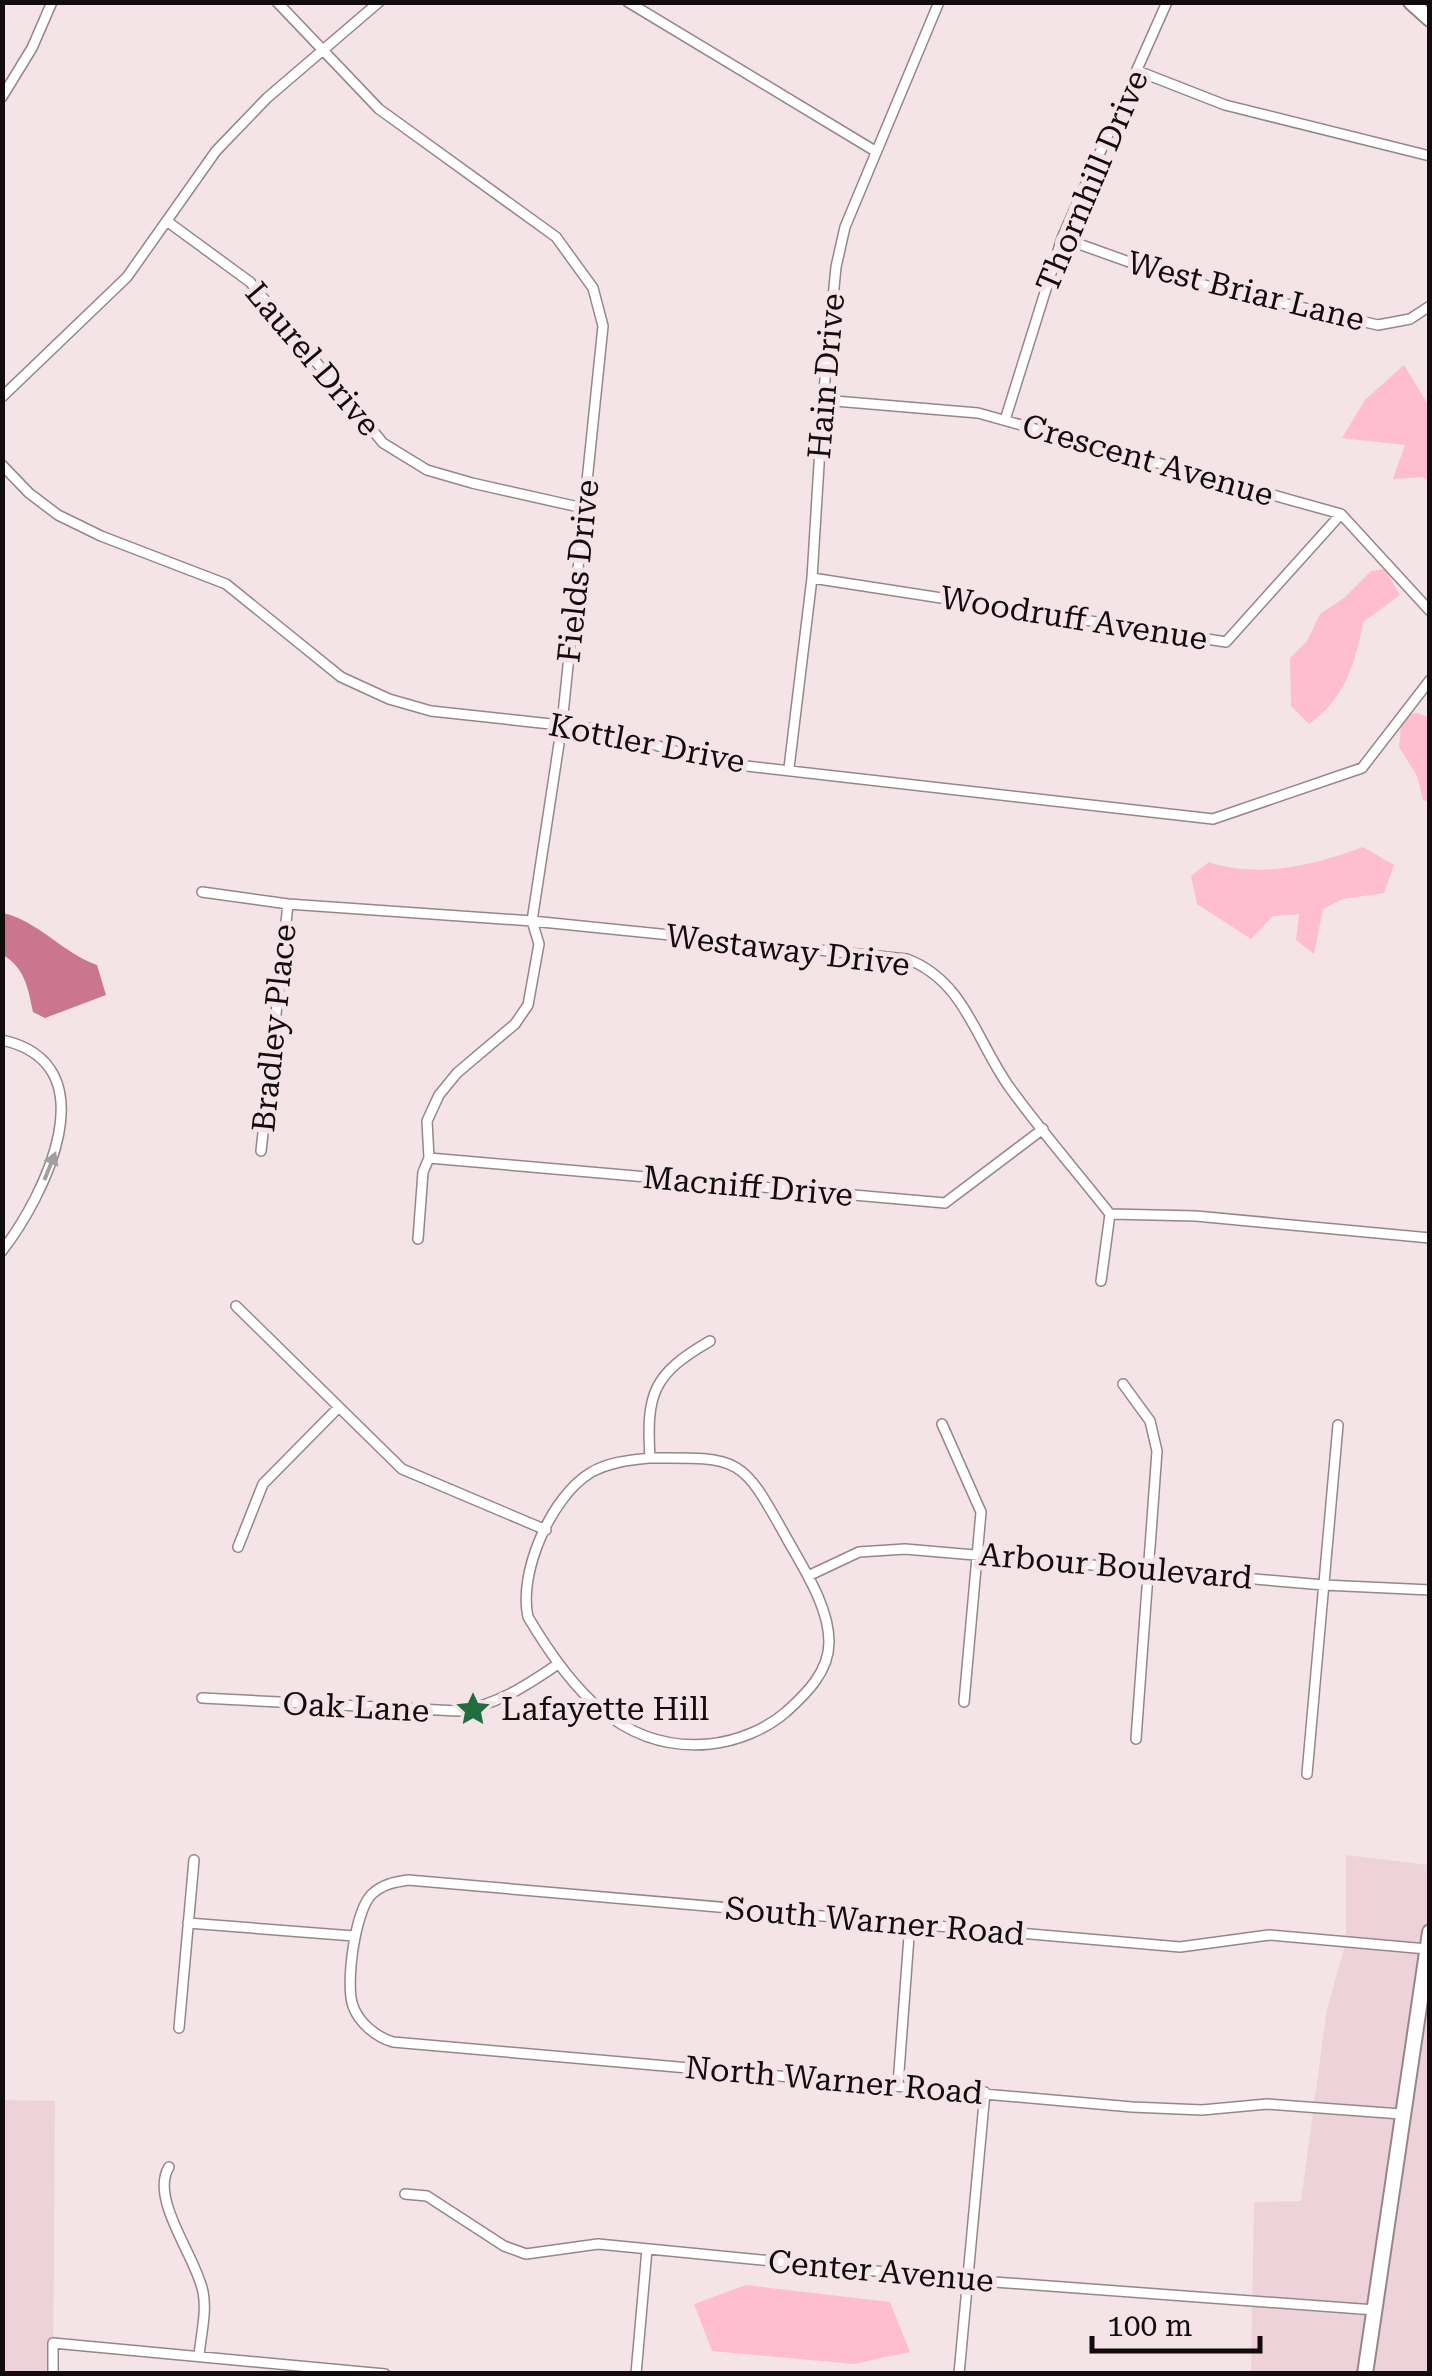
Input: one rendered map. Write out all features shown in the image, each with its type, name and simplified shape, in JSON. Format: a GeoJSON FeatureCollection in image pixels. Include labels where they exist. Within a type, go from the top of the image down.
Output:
{"type":"FeatureCollection","features":[{"type":"Feature","properties":{"kind":"main road"},"geometry":{"type":"LineString","coordinates":[[1411,2],[1430,19]]}},
{"type":"Feature","properties":{"kind":"main road"},"geometry":{"type":"LineString","coordinates":[[1365,2374],[1430,1932]]}},
{"type":"Feature","properties":{"kind":"street"},"geometry":{"type":"LineString","coordinates":[[2,98],[32,48],[52,2]]}},
{"type":"Feature","properties":{"kind":"street","name":"Fields Drive"},"geometry":{"type":"LineString","coordinates":[[277,2],[379,109],[556,238],[594,288],[603,326],[562,724],[532,921],[539,944],[528,1005],[515,1024],[457,1073],[439,1094],[427,1121],[429,1158],[423,1172],[418,1239]]}},
{"type":"Feature","properties":{"kind":"street"},"geometry":{"type":"LineString","coordinates":[[2,398],[127,277],[216,150],[267,98],[379,2]]}},
{"type":"Feature","properties":{"kind":"street"},"geometry":{"type":"LineString","coordinates":[[628,2],[875,151]]}},
{"type":"Feature","properties":{"kind":"street","name":"Hain Drive"},"geometry":{"type":"LineString","coordinates":[[789,768],[812,578],[836,266],[845,227],[939,2]]}},
{"type":"Feature","properties":{"kind":"street","name":"Thornhill Drive"},"geometry":{"type":"LineString","coordinates":[[1006,420],[1062,238],[1168,2]]}},
{"type":"Feature","properties":{"kind":"street"},"geometry":{"type":"LineString","coordinates":[[1138,70],[1225,105],[1430,156]]}},
{"type":"Feature","properties":{"kind":"street","name":"Laurel Drive"},"geometry":{"type":"LineString","coordinates":[[168,222],[250,282],[384,443],[427,470],[583,508]]}},
{"type":"Feature","properties":{"kind":"street","name":"West Briar Lane"},"geometry":{"type":"LineString","coordinates":[[1062,238],[1174,278],[1378,325],[1410,319],[1430,306]]}},
{"type":"Feature","properties":{"kind":"street","name":"Crescent Avenue"},"geometry":{"type":"LineString","coordinates":[[823,400],[978,413],[1341,514]]}},
{"type":"Feature","properties":{"kind":"street","name":"Kottler Drive"},"geometry":{"type":"LineString","coordinates":[[2,465],[29,494],[58,515],[226,584],[340,677],[390,699],[431,710],[606,730],[712,762],[1213,819],[1362,768],[1430,680]]}},
{"type":"Feature","properties":{"kind":"street"},"geometry":{"type":"LineString","coordinates":[[1341,514],[1430,611]]}},
{"type":"Feature","properties":{"kind":"street","name":"Woodruff Avenue"},"geometry":{"type":"LineString","coordinates":[[812,578],[1226,642],[1341,514]]}},
{"type":"Feature","properties":{"kind":"street","name":"Westaway Drive"},"geometry":{"type":"LineString","coordinates":[[202,892],[288,904],[532,921],[907,959],[943,980],[959,997],[1009,1086],[1110,1214]]}},
{"type":"Feature","properties":{"kind":"street","name":"Bradley Place"},"geometry":{"type":"LineString","coordinates":[[261,1151],[288,904]]}},
{"type":"Feature","properties":{"kind":"street"},"geometry":{"type":"LineString","coordinates":[[2,1040],[39,1056],[55,1080],[63,1118],[57,1148],[39,1193],[2,1251]]}},
{"type":"Feature","properties":{"kind":"street","name":"Macniff Drive"},"geometry":{"type":"LineString","coordinates":[[429,1158],[945,1203],[1043,1129]]}},
{"type":"Feature","properties":{"kind":"street"},"geometry":{"type":"LineString","coordinates":[[1101,1282],[1110,1214],[1196,1216],[1430,1238]]}},
{"type":"Feature","properties":{"kind":"street"},"geometry":{"type":"LineString","coordinates":[[236,1306],[411,1474],[546,1530]]}},
{"type":"Feature","properties":{"kind":"street"},"geometry":{"type":"LineString","coordinates":[[650,1458],[649,1412],[654,1394],[677,1360],[710,1341]]}},
{"type":"Feature","properties":{"kind":"street"},"geometry":{"type":"LineString","coordinates":[[1123,1384],[1145,1412],[1156,1440],[1157,1462],[1136,1739]]}},
{"type":"Feature","properties":{"kind":"street"},"geometry":{"type":"LineString","coordinates":[[238,1547],[263,1484],[339,1407]]}},
{"type":"Feature","properties":{"kind":"street"},"geometry":{"type":"LineString","coordinates":[[942,1424],[978,1501],[981,1530],[964,1702]]}},
{"type":"Feature","properties":{"kind":"street"},"geometry":{"type":"LineString","coordinates":[[1307,1774],[1338,1425]]}},
{"type":"Feature","properties":{"kind":"street"},"geometry":{"type":"LineString","coordinates":[[650,1458],[710,1458],[747,1474],[766,1497],[823,1613],[829,1640],[823,1668],[806,1693],[780,1718],[742,1737],[689,1745],[643,1736],[594,1706],[558,1664],[528,1617],[528,1569],[560,1502],[580,1480],[608,1466],[650,1458]]}},
{"type":"Feature","properties":{"kind":"street","name":"Arbour Boulevard"},"geometry":{"type":"LineString","coordinates":[[808,1576],[845,1557],[879,1549],[1430,1590]]}},
{"type":"Feature","properties":{"kind":"street","name":"Oak Lane"},"geometry":{"type":"LineString","coordinates":[[202,1698],[458,1712],[511,1695],[558,1664]]}},
{"type":"Feature","properties":{"kind":"street"},"geometry":{"type":"LineString","coordinates":[[179,2028],[194,1860]]}},
{"type":"Feature","properties":{"kind":"street","name":"South Warner Road"},"geometry":{"type":"LineString","coordinates":[[354,1936],[370,1895],[388,1884],[408,1880],[1180,1947],[1269,1935],[1427,1949]]}},
{"type":"Feature","properties":{"kind":"street"},"geometry":{"type":"LineString","coordinates":[[188,1924],[354,1936]]}},
{"type":"Feature","properties":{"kind":"street"},"geometry":{"type":"LineString","coordinates":[[898,2085],[910,1924]]}},
{"type":"Feature","properties":{"kind":"street","name":"North Warner Road"},"geometry":{"type":"LineString","coordinates":[[354,1936],[352,2003],[370,2029],[392,2042],[1132,2107],[1202,2110],[1267,2104],[1401,2114]]}},
{"type":"Feature","properties":{"kind":"street"},"geometry":{"type":"LineString","coordinates":[[959,2374],[985,2092]]}},
{"type":"Feature","properties":{"kind":"street"},"geometry":{"type":"LineString","coordinates":[[169,2166],[164,2181],[168,2202],[203,2290],[199,2354]]}},
{"type":"Feature","properties":{"kind":"street","name":"Center Avenue"},"geometry":{"type":"LineString","coordinates":[[405,2194],[427,2196],[504,2246],[526,2254],[586,2244],[647,2248],[967,2280],[1374,2310]]}},
{"type":"Feature","properties":{"kind":"street"},"geometry":{"type":"LineString","coordinates":[[636,2374],[647,2248]]}},
{"type":"Feature","properties":{"kind":"street"},"geometry":{"type":"LineString","coordinates":[[53,2374],[53,2343],[386,2374]]}},
{"type":"Feature","properties":{"kind":"shaded area"},"geometry":{"type":"Polygon","coordinates":[[[1404,365],[1429,406],[1429,480],[1393,479],[1405,445],[1342,438],[1365,400],[1404,365]]]}},
{"type":"Feature","properties":{"kind":"shaded area"},"geometry":{"type":"Polygon","coordinates":[[[1385,569],[1400,595],[1363,622],[1357,651],[1340,692],[1309,724],[1291,706],[1290,658],[1307,641],[1320,614],[1344,598],[1371,571],[1385,569]]]}},
{"type":"Feature","properties":{"kind":"shaded area"},"geometry":{"type":"Polygon","coordinates":[[[1417,713],[1429,717],[1429,802],[1423,800],[1417,776],[1399,747],[1402,715],[1417,713]]]}},
{"type":"Feature","properties":{"kind":"shaded area"},"geometry":{"type":"Polygon","coordinates":[[[1363,847],[1394,865],[1384,893],[1343,899],[1323,909],[1314,954],[1296,940],[1299,914],[1273,916],[1251,939],[1197,904],[1191,876],[1209,862],[1247,869],[1286,868],[1363,847]]]}},
{"type":"Feature","properties":{"kind":"shaded area"},"geometry":{"type":"Polygon","coordinates":[[[3,913],[28,923],[97,965],[106,995],[45,1018],[33,1012],[21,972],[3,955],[3,913]]]}},
{"type":"Feature","properties":{"kind":"shaded area"},"geometry":{"type":"Polygon","coordinates":[[[1346,1855],[1429,1865],[1429,2373],[1251,2374],[1254,2202],[1301,2201],[1327,2009],[1346,1942],[1346,1855]]]}},
{"type":"Feature","properties":{"kind":"shaded area"},"geometry":{"type":"Polygon","coordinates":[[[3,2100],[55,2101],[53,2373],[3,2374],[3,2100]]]}},
{"type":"Feature","properties":{"kind":"shaded area"},"geometry":{"type":"Polygon","coordinates":[[[746,2285],[890,2302],[910,2352],[853,2364],[712,2351],[694,2304],[746,2285]]]}},
{"type":"Feature","properties":{"kind":"place","name":"Lafayette Hill"},"geometry":{"type":"Point","coordinates":[473,1709]}}]}
